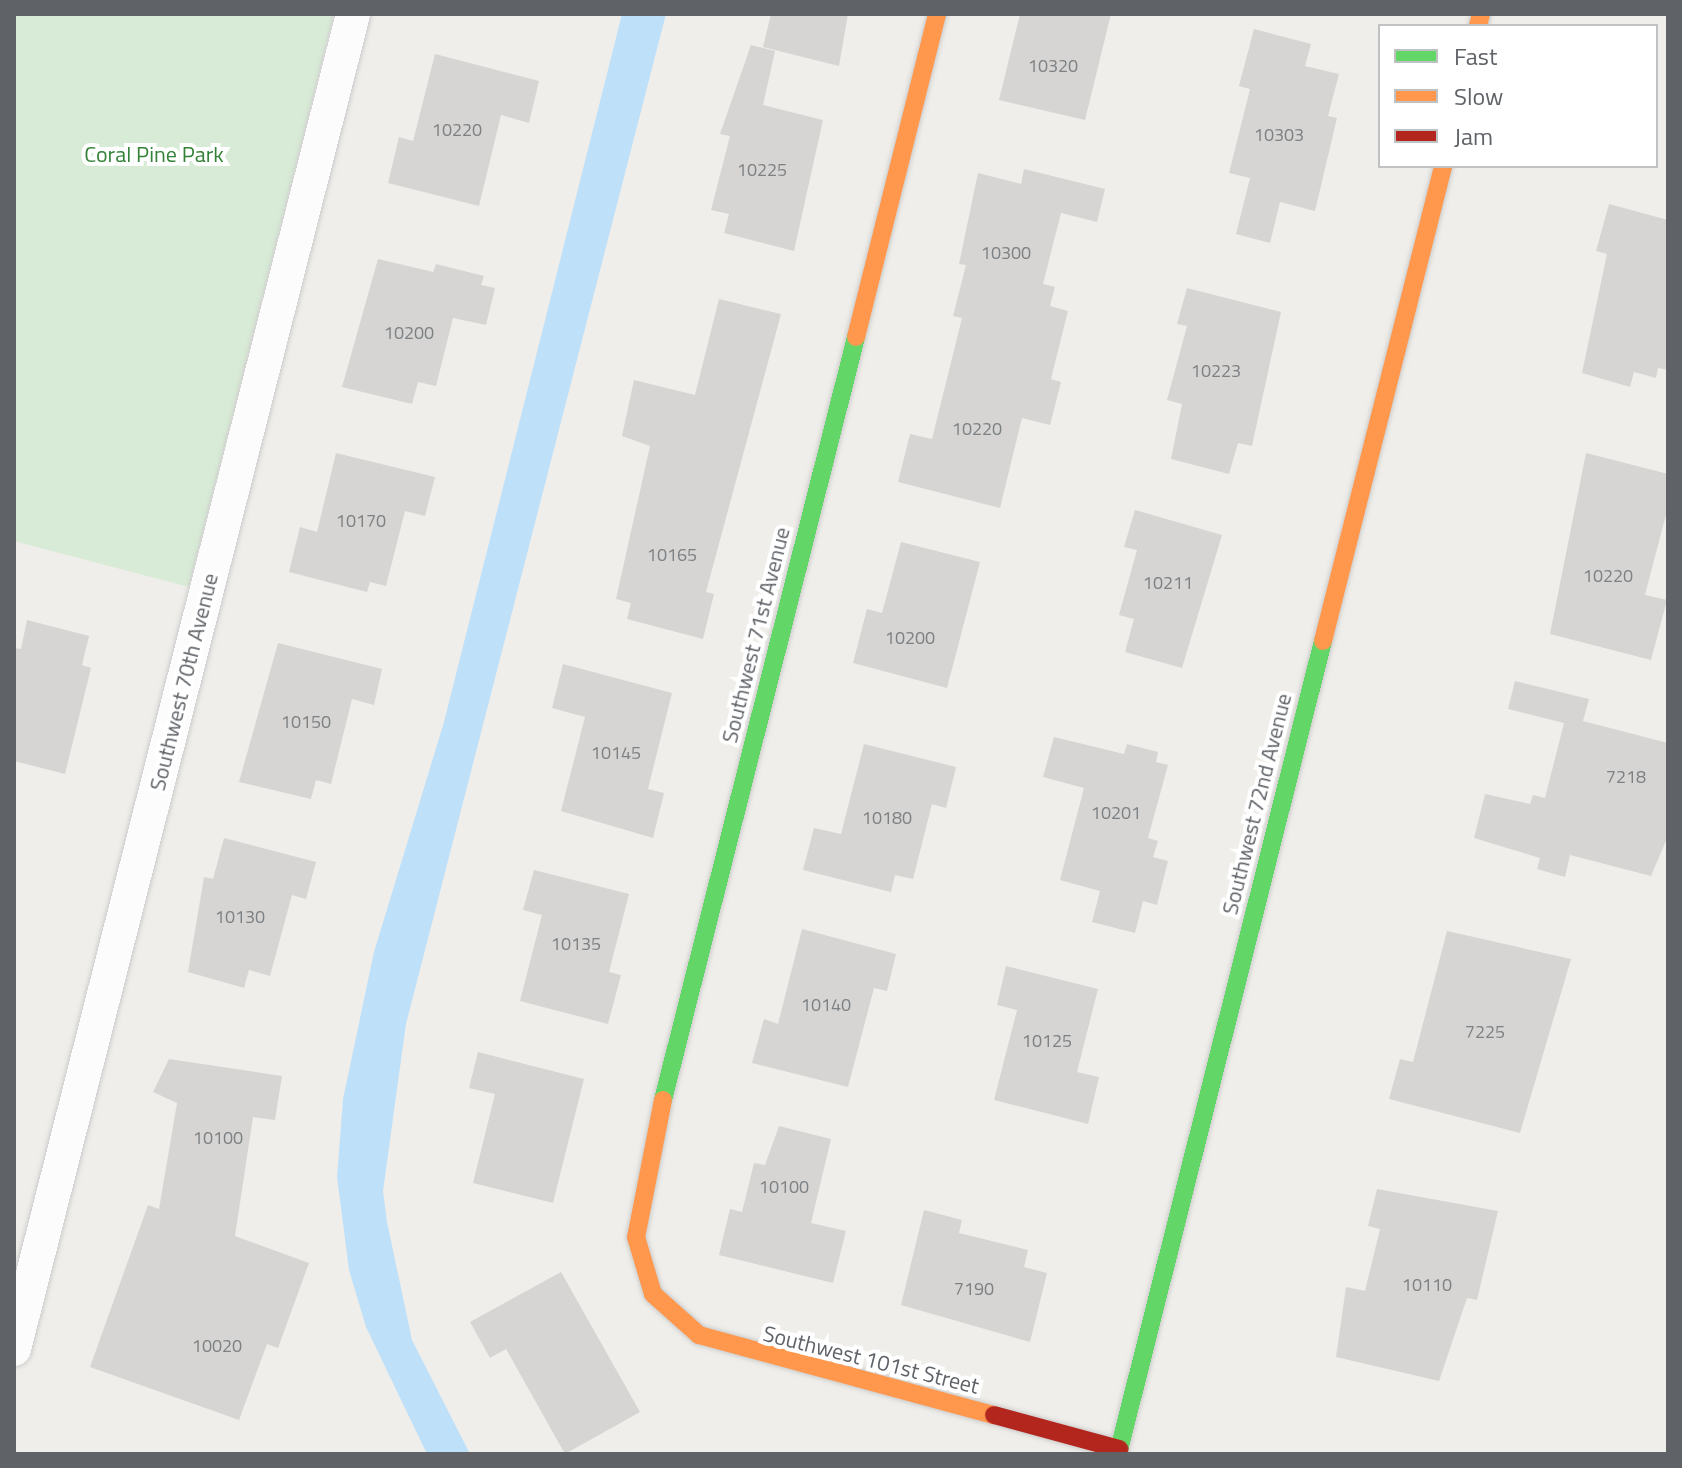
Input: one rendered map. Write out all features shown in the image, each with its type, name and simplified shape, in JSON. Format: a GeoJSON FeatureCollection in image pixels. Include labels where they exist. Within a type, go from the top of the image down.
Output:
{"type":"FeatureCollection","features":[{"type":"Feature","properties":{"kind":"street","name":"Southwest 70th Avenue"},"geometry":{"type":"LineString","coordinates":[[14,1349],[353,14]]}},
{"type":"Feature","properties":{"kind":"street","name":"Southwest 71st Avenue"},"geometry":{"type":"LineString","coordinates":[[641,1270],[636,1237],[650,1153],[937,14]]}},
{"type":"Feature","properties":{"kind":"street","name":"Southwest 72nd Avenue"},"geometry":{"type":"LineString","coordinates":[[1119,1452],[1442,168]]}},
{"type":"Feature","properties":{"kind":"street","name":"Southwest 101st Street"},"geometry":{"type":"LineString","coordinates":[[641,1270],[672,1317],[732,1349],[1119,1452]]}},
{"type":"Feature","properties":{"kind":"green space","name":"Coral Pine Park"},"geometry":{"type":"Polygon","coordinates":[[[14,14],[334,14],[189,587],[14,541],[14,14]]]}},
{"type":"Feature","properties":{"kind":"water"},"geometry":{"type":"Polygon","coordinates":[[[622,14],[666,14],[406,1024],[383,1191],[412,1340],[470,1454],[427,1454],[366,1327],[349,1270],[337,1177],[343,1099],[374,952],[444,722],[622,14]]]}},
{"type":"Feature","properties":{"kind":"building"},"geometry":{"type":"Polygon","coordinates":[[[771,14],[848,14],[839,66],[763,47],[771,14]]]}},
{"type":"Feature","properties":{"kind":"building"},"geometry":{"type":"Polygon","coordinates":[[[1020,14],[1111,14],[1085,120],[999,100],[1020,14]]]}},
{"type":"Feature","properties":{"kind":"building"},"geometry":{"type":"Polygon","coordinates":[[[1254,29],[1311,44],[1305,66],[1339,74],[1328,116],[1337,118],[1315,211],[1280,202],[1270,243],[1236,234],[1250,178],[1229,173],[1250,89],[1239,86],[1254,29]]]}},
{"type":"Feature","properties":{"kind":"building"},"geometry":{"type":"Polygon","coordinates":[[[751,45],[775,51],[763,105],[823,120],[794,251],[724,233],[729,214],[711,210],[730,136],[720,134],[751,45]]]}},
{"type":"Feature","properties":{"kind":"building"},"geometry":{"type":"Polygon","coordinates":[[[435,54],[539,81],[529,123],[501,115],[479,206],[388,183],[399,137],[413,141],[435,54]]]}},
{"type":"Feature","properties":{"kind":"building"},"geometry":{"type":"Polygon","coordinates":[[[1024,169],[1105,189],[1097,222],[1061,213],[1043,284],[1055,287],[1050,306],[1068,311],[1051,379],[1061,382],[1050,425],[1022,418],[1000,508],[898,482],[910,434],[932,439],[962,318],[953,316],[966,265],[959,264],[978,173],[1021,184],[1024,169]]]}},
{"type":"Feature","properties":{"kind":"building"},"geometry":{"type":"Polygon","coordinates":[[[1609,204],[1668,220],[1668,370],[1658,368],[1656,378],[1634,372],[1630,387],[1582,373],[1607,254],[1596,251],[1609,204]]]}},
{"type":"Feature","properties":{"kind":"building"},"geometry":{"type":"Polygon","coordinates":[[[378,259],[433,272],[436,264],[484,276],[481,285],[495,288],[486,325],[453,318],[436,386],[418,382],[412,404],[342,387],[378,259]]]}},
{"type":"Feature","properties":{"kind":"building"},"geometry":{"type":"Polygon","coordinates":[[[1187,288],[1281,312],[1252,446],[1238,443],[1229,474],[1171,459],[1182,404],[1167,400],[1187,326],[1177,324],[1187,288]]]}},
{"type":"Feature","properties":{"kind":"building"},"geometry":{"type":"Polygon","coordinates":[[[719,299],[781,314],[706,592],[714,594],[703,639],[627,619],[631,603],[616,599],[650,446],[622,436],[634,380],[695,395],[719,299]]]}},
{"type":"Feature","properties":{"kind":"building"},"geometry":{"type":"Polygon","coordinates":[[[336,453],[435,477],[425,516],[405,511],[386,586],[370,582],[367,592],[289,572],[300,527],[317,532],[336,453]]]}},
{"type":"Feature","properties":{"kind":"building"},"geometry":{"type":"Polygon","coordinates":[[[1586,453],[1668,474],[1668,507],[1645,595],[1667,600],[1651,660],[1550,634],[1586,453]]]}},
{"type":"Feature","properties":{"kind":"building"},"geometry":{"type":"Polygon","coordinates":[[[1135,510],[1222,535],[1182,668],[1125,652],[1134,619],[1119,615],[1137,550],[1124,547],[1135,510]]]}},
{"type":"Feature","properties":{"kind":"building"},"geometry":{"type":"Polygon","coordinates":[[[901,542],[980,562],[947,688],[853,663],[867,609],[882,613],[901,542]]]}},
{"type":"Feature","properties":{"kind":"building"},"geometry":{"type":"Polygon","coordinates":[[[27,620],[89,636],[82,665],[91,668],[65,774],[14,761],[14,648],[21,649],[27,620]]]}},
{"type":"Feature","properties":{"kind":"building"},"geometry":{"type":"Polygon","coordinates":[[[278,643],[382,669],[374,705],[352,699],[331,784],[316,780],[311,799],[239,782],[278,643]]]}},
{"type":"Feature","properties":{"kind":"building"},"geometry":{"type":"Polygon","coordinates":[[[563,664],[672,693],[648,789],[664,793],[653,838],[561,811],[585,717],[552,708],[563,664]]]}},
{"type":"Feature","properties":{"kind":"building"},"geometry":{"type":"Polygon","coordinates":[[[1515,681],[1589,699],[1583,721],[1668,743],[1668,836],[1651,876],[1570,855],[1565,877],[1537,869],[1540,858],[1474,838],[1485,794],[1530,804],[1533,795],[1545,798],[1564,723],[1508,709],[1515,681]]]}},
{"type":"Feature","properties":{"kind":"building"},"geometry":{"type":"Polygon","coordinates":[[[1054,737],[1124,754],[1127,744],[1158,752],[1156,762],[1168,765],[1148,838],[1158,841],[1153,857],[1168,861],[1157,905],[1143,901],[1135,933],[1092,922],[1100,891],[1060,880],[1084,788],[1043,777],[1054,737]]]}},
{"type":"Feature","properties":{"kind":"building"},"geometry":{"type":"Polygon","coordinates":[[[864,744],[956,767],[946,808],[932,804],[913,879],[895,875],[891,892],[803,870],[814,828],[841,834],[864,744]]]}},
{"type":"Feature","properties":{"kind":"building"},"geometry":{"type":"Polygon","coordinates":[[[224,838],[316,862],[306,899],[292,895],[270,976],[249,970],[244,988],[188,972],[204,877],[213,879],[224,838]]]}},
{"type":"Feature","properties":{"kind":"building"},"geometry":{"type":"Polygon","coordinates":[[[534,870],[629,894],[609,972],[621,975],[608,1024],[520,1001],[542,915],[523,910],[534,870]]]}},
{"type":"Feature","properties":{"kind":"building"},"geometry":{"type":"Polygon","coordinates":[[[802,929],[896,954],[887,991],[874,988],[848,1087],[752,1063],[764,1019],[778,1024],[802,929]]]}},
{"type":"Feature","properties":{"kind":"building"},"geometry":{"type":"Polygon","coordinates":[[[1447,931],[1571,959],[1520,1133],[1389,1099],[1400,1059],[1413,1062],[1447,931]]]}},
{"type":"Feature","properties":{"kind":"building"},"geometry":{"type":"Polygon","coordinates":[[[1006,966],[1098,989],[1077,1072],[1099,1077],[1088,1124],[994,1100],[1017,1010],[997,1005],[1006,966]]]}},
{"type":"Feature","properties":{"kind":"building"},"geometry":{"type":"Polygon","coordinates":[[[478,1052],[584,1079],[553,1203],[473,1183],[495,1094],[469,1088],[478,1052]]]}},
{"type":"Feature","properties":{"kind":"building"},"geometry":{"type":"Polygon","coordinates":[[[169,1059],[282,1076],[275,1120],[253,1117],[235,1236],[309,1263],[278,1348],[267,1344],[239,1420],[90,1367],[148,1205],[159,1209],[177,1103],[153,1092],[169,1059]]]}},
{"type":"Feature","properties":{"kind":"building"},"geometry":{"type":"Polygon","coordinates":[[[779,1126],[831,1139],[811,1223],[846,1231],[833,1283],[719,1255],[730,1209],[742,1212],[754,1163],[765,1165],[779,1126]]]}},
{"type":"Feature","properties":{"kind":"building"},"geometry":{"type":"Polygon","coordinates":[[[1377,1189],[1498,1211],[1477,1300],[1467,1298],[1439,1381],[1336,1357],[1346,1287],[1365,1291],[1380,1229],[1368,1226],[1377,1189]]]}},
{"type":"Feature","properties":{"kind":"building"},"geometry":{"type":"Polygon","coordinates":[[[924,1210],[962,1220],[959,1233],[1028,1250],[1024,1267],[1047,1273],[1030,1342],[901,1305],[924,1210]]]}},
{"type":"Feature","properties":{"kind":"building"},"geometry":{"type":"Polygon","coordinates":[[[561,1272],[640,1412],[565,1454],[506,1349],[490,1358],[470,1322],[561,1272]]]}},
{"type":"Feature","properties":{"kind":"traffic: fast"},"geometry":{"type":"LineString","coordinates":[[663,1100],[856,337]]}},
{"type":"Feature","properties":{"kind":"traffic: fast"},"geometry":{"type":"LineString","coordinates":[[1118,1454],[1323,641]]}},
{"type":"Feature","properties":{"kind":"traffic: slow"},"geometry":{"type":"LineString","coordinates":[[856,337],[937,14]]}},
{"type":"Feature","properties":{"kind":"traffic: slow"},"geometry":{"type":"LineString","coordinates":[[1478,24],[1481,14]]}},
{"type":"Feature","properties":{"kind":"traffic: slow"},"geometry":{"type":"LineString","coordinates":[[1323,641],[1442,168]]}},
{"type":"Feature","properties":{"kind":"traffic: slow"},"geometry":{"type":"LineString","coordinates":[[663,1100],[636,1237],[653,1294],[699,1335],[994,1415]]}},
{"type":"Feature","properties":{"kind":"traffic: jam"},"geometry":{"type":"LineString","coordinates":[[994,1415],[1119,1449]]}}]}
